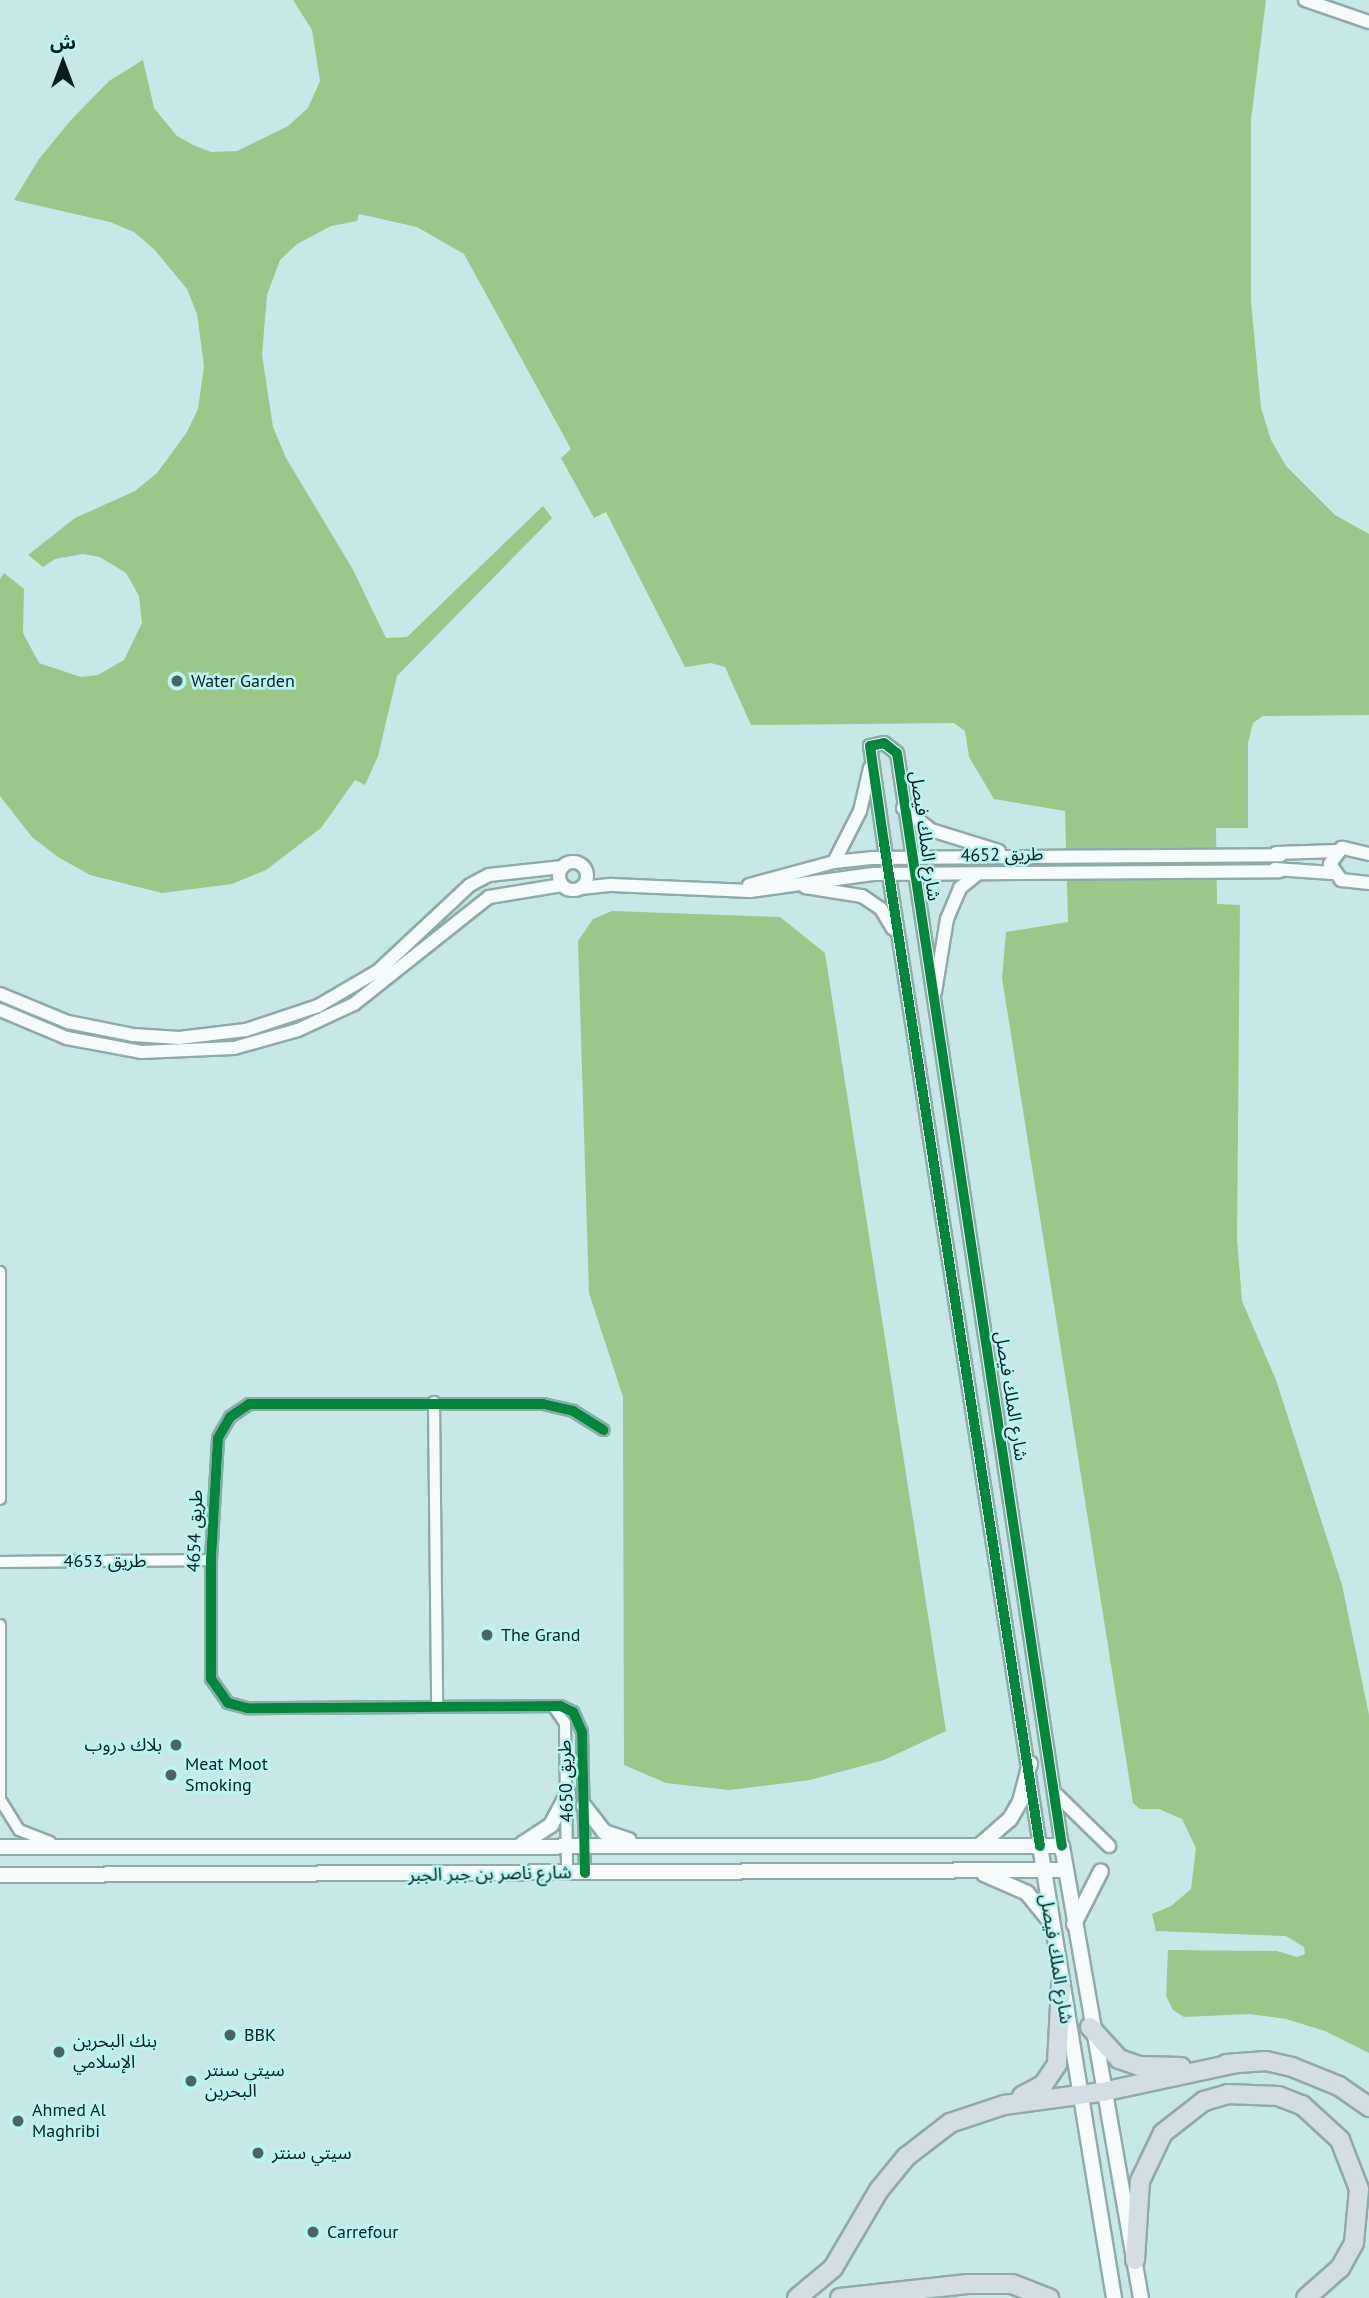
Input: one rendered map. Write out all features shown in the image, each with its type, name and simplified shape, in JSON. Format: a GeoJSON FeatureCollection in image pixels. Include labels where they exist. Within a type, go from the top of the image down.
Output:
{"type":"FeatureCollection","features":[{"type":"Feature","properties":{"kind":"highway"},"geometry":{"type":"LineString","coordinates":[[797,2298],[833,2268],[872,2201],[906,2157],[938,2130],[1037,2090],[1054,2072],[1059,2056],[1060,1985]]}},
{"type":"Feature","properties":{"kind":"highway"},"geometry":{"type":"LineString","coordinates":[[1090,2026],[1119,2059],[1139,2066],[1266,2061],[1292,2067],[1339,2086],[1369,2107]]}},
{"type":"Feature","properties":{"kind":"highway"},"geometry":{"type":"LineString","coordinates":[[987,2109],[1102,2092],[1237,2063]]}},
{"type":"Feature","properties":{"kind":"highway"},"geometry":{"type":"LineString","coordinates":[[1135,2260],[1140,2181],[1163,2133],[1182,2114],[1216,2097],[1253,2092],[1278,2096],[1312,2113],[1340,2140],[1359,2189],[1354,2243],[1340,2268],[1306,2298]]}},
{"type":"Feature","properties":{"kind":"highway"},"geometry":{"type":"LineString","coordinates":[[840,2298],[967,2284],[1012,2284],[1049,2298]]}},
{"type":"Feature","properties":{"kind":"main road"},"geometry":{"type":"LineString","coordinates":[[979,1846],[1015,1811],[1030,1763]]}},
{"type":"Feature","properties":{"kind":"main road"},"geometry":{"type":"LineString","coordinates":[[520,1845],[551,1825],[568,1793]]}},
{"type":"Feature","properties":{"kind":"main road"},"geometry":{"type":"LineString","coordinates":[[584,1806],[604,1832],[647,1846]]}},
{"type":"Feature","properties":{"kind":"main road","name":"شارع الملك فيصل"},"geometry":{"type":"LineString","coordinates":[[1040,1846],[1060,1985],[1114,2298]]}},
{"type":"Feature","properties":{"kind":"main road","name":"شارع ناصر بن جبر الجبر"},"geometry":{"type":"LineString","coordinates":[[0,1847],[1062,1846]]}},
{"type":"Feature","properties":{"kind":"main road","name":"شارع الملك فيصل"},"geometry":{"type":"LineString","coordinates":[[1062,1846],[1090,2026],[1141,2298]]}},
{"type":"Feature","properties":{"kind":"main road"},"geometry":{"type":"LineString","coordinates":[[973,1870],[1027,1893],[1050,1923]]}},
{"type":"Feature","properties":{"kind":"main road","name":"شارع ناصر بن جبر الجبر"},"geometry":{"type":"LineString","coordinates":[[0,1875],[1065,1870]]}},
{"type":"Feature","properties":{"kind":"main road"},"geometry":{"type":"LineString","coordinates":[[1073,1926],[1101,1871]]}},
{"type":"Feature","properties":{"kind":"street"},"geometry":{"type":"LineString","coordinates":[[1305,0],[1369,22]]}},
{"type":"Feature","properties":{"kind":"street","name":"شارع الملك فيصل"},"geometry":{"type":"LineString","coordinates":[[1040,1846],[1030,1763],[900,951],[870,746],[884,743],[894,748],[1062,1846]]}},
{"type":"Feature","properties":{"kind":"street"},"geometry":{"type":"LineString","coordinates":[[834,862],[860,811],[872,758]]}},
{"type":"Feature","properties":{"kind":"street"},"geometry":{"type":"LineString","coordinates":[[902,808],[931,830],[1008,854]]}},
{"type":"Feature","properties":{"kind":"street","name":"طريق 4652"},"geometry":{"type":"LineString","coordinates":[[725,890],[834,862],[887,858],[1008,854],[1281,855],[1337,851],[1353,847],[1369,854]]}},
{"type":"Feature","properties":{"kind":"street"},"geometry":{"type":"LineString","coordinates":[[1332,873],[1331,859],[1337,851]]}},
{"type":"Feature","properties":{"kind":"street"},"geometry":{"type":"LineString","coordinates":[[0,994],[68,1022],[122,1034],[179,1038],[246,1030],[318,1006],[378,971],[470,885],[489,875],[577,863],[587,874],[612,885]]}},
{"type":"Feature","properties":{"kind":"street"},"geometry":{"type":"LineString","coordinates":[[562,885],[563,867]]}},
{"type":"Feature","properties":{"kind":"street","name":"طريق 4652"},"geometry":{"type":"LineString","coordinates":[[612,885],[725,890],[784,887],[843,876],[1280,871],[1332,873],[1348,883],[1368,884]]}},
{"type":"Feature","properties":{"kind":"street"},"geometry":{"type":"LineString","coordinates":[[933,1009],[947,919],[960,888],[979,873]]}},
{"type":"Feature","properties":{"kind":"street"},"geometry":{"type":"LineString","coordinates":[[581,888],[587,874]]}},
{"type":"Feature","properties":{"kind":"street"},"geometry":{"type":"LineString","coordinates":[[0,1010],[67,1038],[141,1052],[234,1048],[307,1027],[354,1004],[489,897],[562,885],[581,888],[612,885]]}},
{"type":"Feature","properties":{"kind":"street"},"geometry":{"type":"LineString","coordinates":[[784,887],[841,890],[862,896],[890,921],[900,951]]}},
{"type":"Feature","properties":{"kind":"street"},"geometry":{"type":"LineString","coordinates":[[0,1272],[0,1499]]}},
{"type":"Feature","properties":{"kind":"street","name":"طريق 4654"},"geometry":{"type":"LineString","coordinates":[[552,1706],[247,1708],[228,1703],[211,1679],[211,1560],[216,1447],[221,1430],[236,1412],[256,1402],[434,1402],[553,1406],[584,1416],[603,1430]]}},
{"type":"Feature","properties":{"kind":"street"},"geometry":{"type":"LineString","coordinates":[[434,1402],[437,1706]]}},
{"type":"Feature","properties":{"kind":"street","name":"طريق 4653"},"geometry":{"type":"LineString","coordinates":[[0,1562],[211,1560]]}},
{"type":"Feature","properties":{"kind":"street"},"geometry":{"type":"LineString","coordinates":[[0,1625],[0,1802],[10,1821],[29,1837],[69,1847]]}},
{"type":"Feature","properties":{"kind":"street","name":"طريق 4650"},"geometry":{"type":"LineString","coordinates":[[552,1706],[565,1723],[567,1873]]}},
{"type":"Feature","properties":{"kind":"street","name":"طريق 4650"},"geometry":{"type":"LineString","coordinates":[[552,1706],[573,1712],[581,1725],[585,1873]]}},
{"type":"Feature","properties":{"kind":"street"},"geometry":{"type":"LineString","coordinates":[[1056,1794],[1109,1846]]}},
{"type":"Feature","properties":{"kind":"shaded area"},"geometry":{"type":"Polygon","coordinates":[[[293,0],[1266,0],[1251,120],[1251,302],[1261,408],[1271,440],[1286,466],[1335,515],[1369,534],[1369,715],[1263,716],[1253,723],[1248,743],[1248,828],[1216,828],[1217,904],[1240,905],[1237,1238],[1242,1301],[1276,1380],[1342,1585],[1369,1715],[1369,2053],[1325,2031],[1286,2019],[1249,2014],[1184,2017],[1173,2010],[1166,1996],[1168,1950],[1277,1951],[1297,1957],[1305,1954],[1304,1947],[1286,1936],[1156,1931],[1152,1914],[1171,1906],[1191,1889],[1196,1848],[1182,1819],[1159,1809],[1140,1809],[1133,1803],[1002,978],[1006,932],[1068,922],[1065,811],[994,799],[969,757],[965,731],[954,723],[751,725],[725,667],[711,663],[685,667],[606,512],[594,518],[561,458],[571,449],[464,254],[417,227],[359,214],[357,221],[331,226],[297,244],[280,260],[267,295],[262,355],[273,427],[286,458],[352,568],[386,638],[407,637],[543,506],[552,518],[397,676],[378,756],[365,785],[355,780],[321,828],[266,870],[232,884],[162,893],[90,875],[58,857],[32,837],[0,796],[0,579],[4,573],[24,589],[23,633],[39,663],[81,677],[98,675],[124,660],[142,623],[139,596],[126,573],[100,557],[83,554],[55,559],[43,567],[28,555],[75,518],[135,491],[157,473],[187,432],[198,409],[204,366],[197,314],[187,289],[154,249],[134,232],[110,222],[14,200],[39,159],[71,120],[109,81],[143,60],[154,108],[177,136],[193,145],[211,152],[237,151],[288,126],[308,108],[320,81],[312,30],[293,0]]]}},
{"type":"Feature","properties":{"kind":"shaded area"},"geometry":{"type":"Polygon","coordinates":[[[612,911],[780,917],[825,953],[946,1731],[884,1760],[810,1780],[729,1790],[666,1783],[624,1765],[623,1397],[589,1293],[578,941],[593,919],[612,911]]]}},
{"type":"Feature","properties":{"kind":"cycle path"},"geometry":{"type":"LineString","coordinates":[[1040,1846],[870,746],[884,743],[897,753],[1062,1846]]}},
{"type":"Feature","properties":{"kind":"cycle path"},"geometry":{"type":"LineString","coordinates":[[585,1873],[582,1732],[573,1712],[560,1706],[247,1708],[228,1703],[211,1679],[211,1560],[218,1438],[230,1417],[249,1404],[543,1404],[573,1411],[603,1430]]}},
{"type":"Feature","properties":{"kind":"place","name":"Water Garden"},"geometry":{"type":"Point","coordinates":[177,681]}},
{"type":"Feature","properties":{"kind":"place","name":"The Grand"},"geometry":{"type":"Point","coordinates":[487,1635]}},
{"type":"Feature","properties":{"kind":"place","name":"بلاك دروب"},"geometry":{"type":"Point","coordinates":[176,1745]}},
{"type":"Feature","properties":{"kind":"place","name":"Meat Moot Smoking"},"geometry":{"type":"Point","coordinates":[171,1775]}},
{"type":"Feature","properties":{"kind":"place","name":"BBK"},"geometry":{"type":"Point","coordinates":[230,2035]}},
{"type":"Feature","properties":{"kind":"place","name":"بنك البحرين الإسلامي"},"geometry":{"type":"Point","coordinates":[59,2052]}},
{"type":"Feature","properties":{"kind":"place","name":"سيتي سنتر البحرين"},"geometry":{"type":"Point","coordinates":[191,2081]}},
{"type":"Feature","properties":{"kind":"place","name":"Ahmed Al Maghribi"},"geometry":{"type":"Point","coordinates":[18,2121]}},
{"type":"Feature","properties":{"kind":"place","name":"سيتي سنتر"},"geometry":{"type":"Point","coordinates":[258,2153]}},
{"type":"Feature","properties":{"kind":"place","name":"Carrefour"},"geometry":{"type":"Point","coordinates":[313,2232]}}]}
